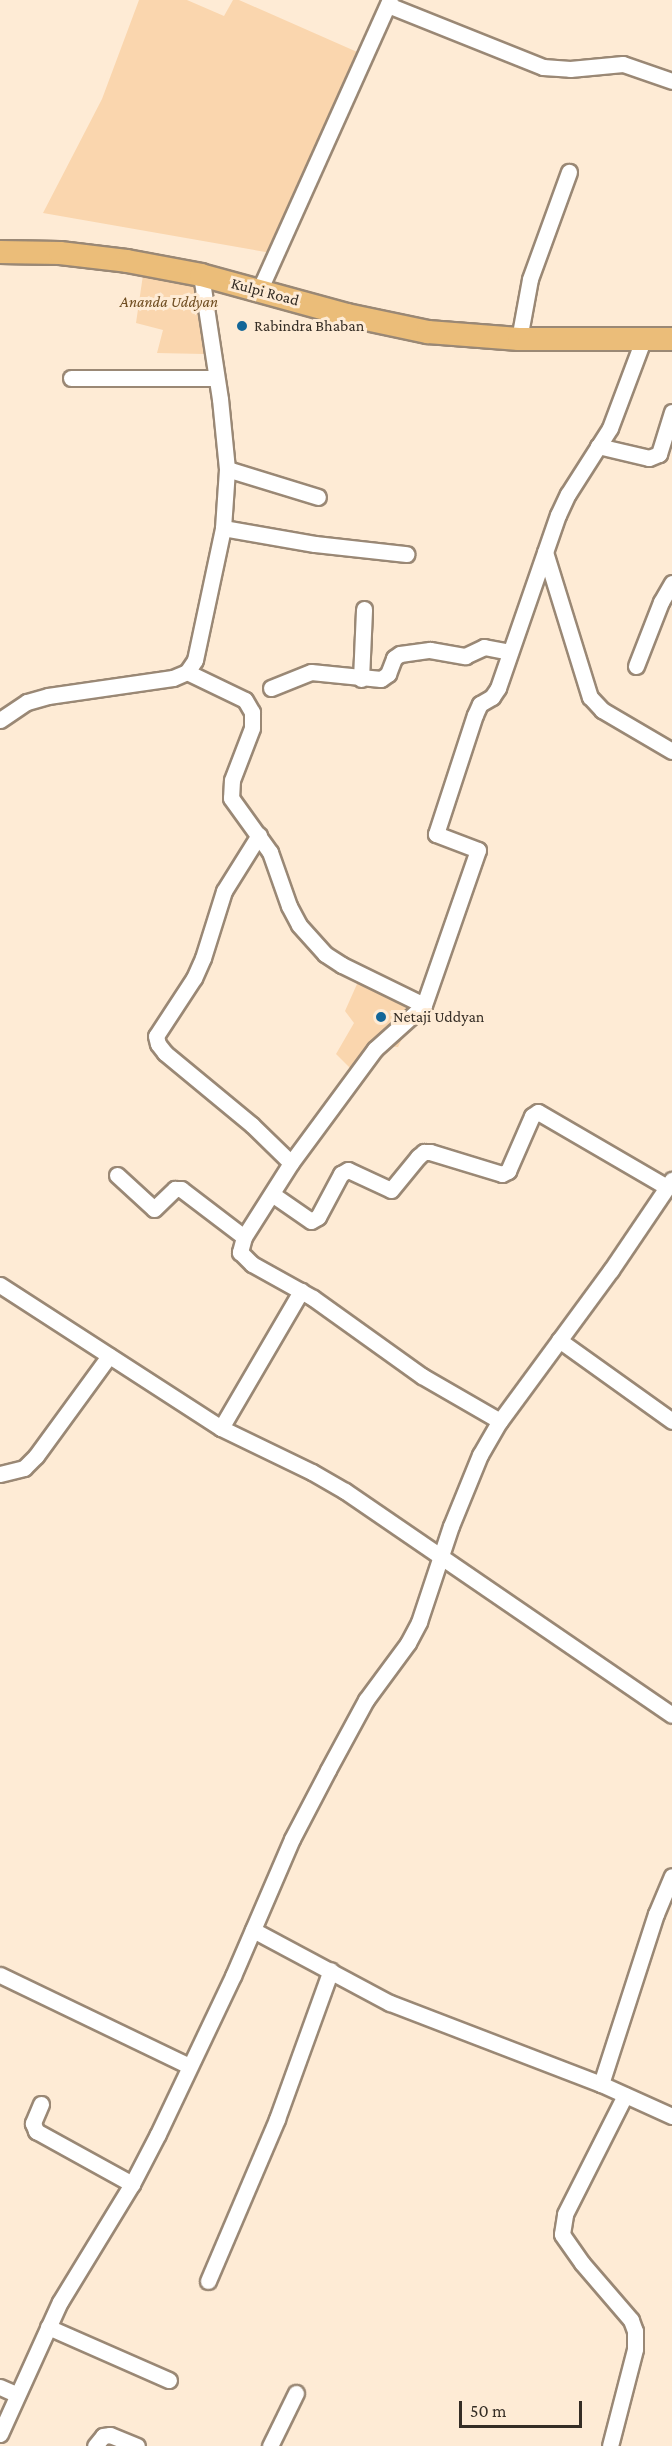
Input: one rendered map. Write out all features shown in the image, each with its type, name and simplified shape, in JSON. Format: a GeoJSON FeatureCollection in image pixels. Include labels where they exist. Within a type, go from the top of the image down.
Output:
{"type":"FeatureCollection","features":[{"type":"Feature","properties":{"kind":"main road","name":"Kulpi Road"},"geometry":{"type":"LineString","coordinates":[[0,252],[71,254],[127,261],[201,275],[347,315],[428,332],[519,339],[672,339]]}},
{"type":"Feature","properties":{"kind":"street"},"geometry":{"type":"LineString","coordinates":[[259,291],[389,3],[543,67],[570,69],[607,63],[623,64],[672,81]]}},
{"type":"Feature","properties":{"kind":"street"},"geometry":{"type":"LineString","coordinates":[[519,339],[530,279],[569,172]]}},
{"type":"Feature","properties":{"kind":"street"},"geometry":{"type":"LineString","coordinates":[[0,720],[27,702],[48,696],[148,683],[187,672],[195,660],[200,646],[223,528],[227,469],[201,275]]}},
{"type":"Feature","properties":{"kind":"street"},"geometry":{"type":"LineString","coordinates":[[500,1422],[422,1376],[301,1291],[242,1256],[240,1249],[244,1237],[291,1163],[375,1049],[424,1005],[478,850],[436,834],[475,715],[480,704],[492,697],[498,688],[545,552],[568,494],[609,428],[643,340]]}},
{"type":"Feature","properties":{"kind":"street"},"geometry":{"type":"LineString","coordinates":[[71,378],[216,378]]}},
{"type":"Feature","properties":{"kind":"street"},"geometry":{"type":"LineString","coordinates":[[598,446],[649,458],[658,454],[672,412]]}},
{"type":"Feature","properties":{"kind":"street"},"geometry":{"type":"LineString","coordinates":[[227,469],[318,497]]}},
{"type":"Feature","properties":{"kind":"street"},"geometry":{"type":"LineString","coordinates":[[223,528],[315,544],[406,554]]}},
{"type":"Feature","properties":{"kind":"street"},"geometry":{"type":"LineString","coordinates":[[545,552],[590,697],[602,710],[672,751]]}},
{"type":"Feature","properties":{"kind":"street"},"geometry":{"type":"LineString","coordinates":[[636,666],[661,602],[672,583]]}},
{"type":"Feature","properties":{"kind":"street"},"geometry":{"type":"LineString","coordinates":[[361,679],[364,609]]}},
{"type":"Feature","properties":{"kind":"street"},"geometry":{"type":"LineString","coordinates":[[271,688],[311,672],[361,679],[381,679],[388,674],[393,658],[400,654],[430,650],[465,656],[484,647],[510,652]]}},
{"type":"Feature","properties":{"kind":"street"},"geometry":{"type":"LineString","coordinates":[[187,672],[245,700],[252,712],[252,728],[230,790],[234,804],[270,852],[289,906],[299,925],[325,954],[342,965],[424,1005]]}},
{"type":"Feature","properties":{"kind":"street"},"geometry":{"type":"LineString","coordinates":[[259,835],[224,891],[203,958],[194,978],[156,1036],[158,1044],[165,1053],[252,1125],[291,1163]]}},
{"type":"Feature","properties":{"kind":"street"},"geometry":{"type":"LineString","coordinates":[[0,2434],[16,2394],[78,2269],[132,2184],[253,1930],[292,1839],[348,1731],[419,1622],[440,1555],[468,1480],[500,1422],[669,1183],[538,1112],[532,1116],[507,1171],[502,1174],[430,1152],[424,1152],[418,1157],[391,1190],[348,1170],[342,1174],[318,1217],[311,1221],[272,1194]]}},
{"type":"Feature","properties":{"kind":"street"},"geometry":{"type":"LineString","coordinates":[[117,1175],[154,1209],[175,1189],[181,1189],[244,1237]]}},
{"type":"Feature","properties":{"kind":"street"},"geometry":{"type":"LineString","coordinates":[[0,1285],[221,1428],[320,1476],[440,1555],[672,1715]]}},
{"type":"Feature","properties":{"kind":"street"},"geometry":{"type":"LineString","coordinates":[[221,1428],[301,1291]]}},
{"type":"Feature","properties":{"kind":"street"},"geometry":{"type":"LineString","coordinates":[[559,1340],[672,1421]]}},
{"type":"Feature","properties":{"kind":"street"},"geometry":{"type":"LineString","coordinates":[[0,1474],[24,1468],[36,1456],[110,1356]]}},
{"type":"Feature","properties":{"kind":"street"},"geometry":{"type":"LineString","coordinates":[[601,2084],[656,1914],[672,1876]]}},
{"type":"Feature","properties":{"kind":"street"},"geometry":{"type":"LineString","coordinates":[[253,1930],[390,2003],[601,2084],[672,2116]]}},
{"type":"Feature","properties":{"kind":"street"},"geometry":{"type":"LineString","coordinates":[[208,2282],[277,2119],[331,1970]]}},
{"type":"Feature","properties":{"kind":"street"},"geometry":{"type":"LineString","coordinates":[[0,1975],[189,2066]]}},
{"type":"Feature","properties":{"kind":"street"},"geometry":{"type":"LineString","coordinates":[[610,2446],[634,2349],[635,2331],[631,2320],[582,2263],[562,2234],[565,2214],[624,2095]]}},
{"type":"Feature","properties":{"kind":"street"},"geometry":{"type":"LineString","coordinates":[[41,2104],[33,2123],[36,2130],[132,2184]]}},
{"type":"Feature","properties":{"kind":"street"},"geometry":{"type":"LineString","coordinates":[[48,2327],[169,2380]]}},
{"type":"Feature","properties":{"kind":"street"},"geometry":{"type":"LineString","coordinates":[[0,2387],[16,2394]]}},
{"type":"Feature","properties":{"kind":"street"},"geometry":{"type":"LineString","coordinates":[[270,2446],[296,2393]]}},
{"type":"Feature","properties":{"kind":"street"},"geometry":{"type":"LineString","coordinates":[[95,2446],[103,2436],[110,2435],[137,2446]]}},
{"type":"Feature","properties":{"kind":"green space"},"geometry":{"type":"Polygon","coordinates":[[[139,0],[187,0],[224,16],[233,0],[239,0],[364,55],[271,253],[43,213],[102,99],[139,0]]]}},
{"type":"Feature","properties":{"kind":"green space","name":"Ananda Uddyan"},"geometry":{"type":"Polygon","coordinates":[[[144,268],[184,276],[200,289],[204,354],[157,353],[163,330],[136,323],[144,268]]]}},
{"type":"Feature","properties":{"kind":"green space","name":"Netaji Uddyan"},"geometry":{"type":"Polygon","coordinates":[[[361,975],[417,1008],[398,1047],[382,1046],[352,1070],[336,1054],[354,1023],[345,1011],[361,975]]]}},
{"type":"Feature","properties":{"kind":"place","name":"Rabindra Bhaban"},"geometry":{"type":"Point","coordinates":[242,326]}},
{"type":"Feature","properties":{"kind":"place","name":"Netaji Uddyan"},"geometry":{"type":"Point","coordinates":[381,1017]}}]}
